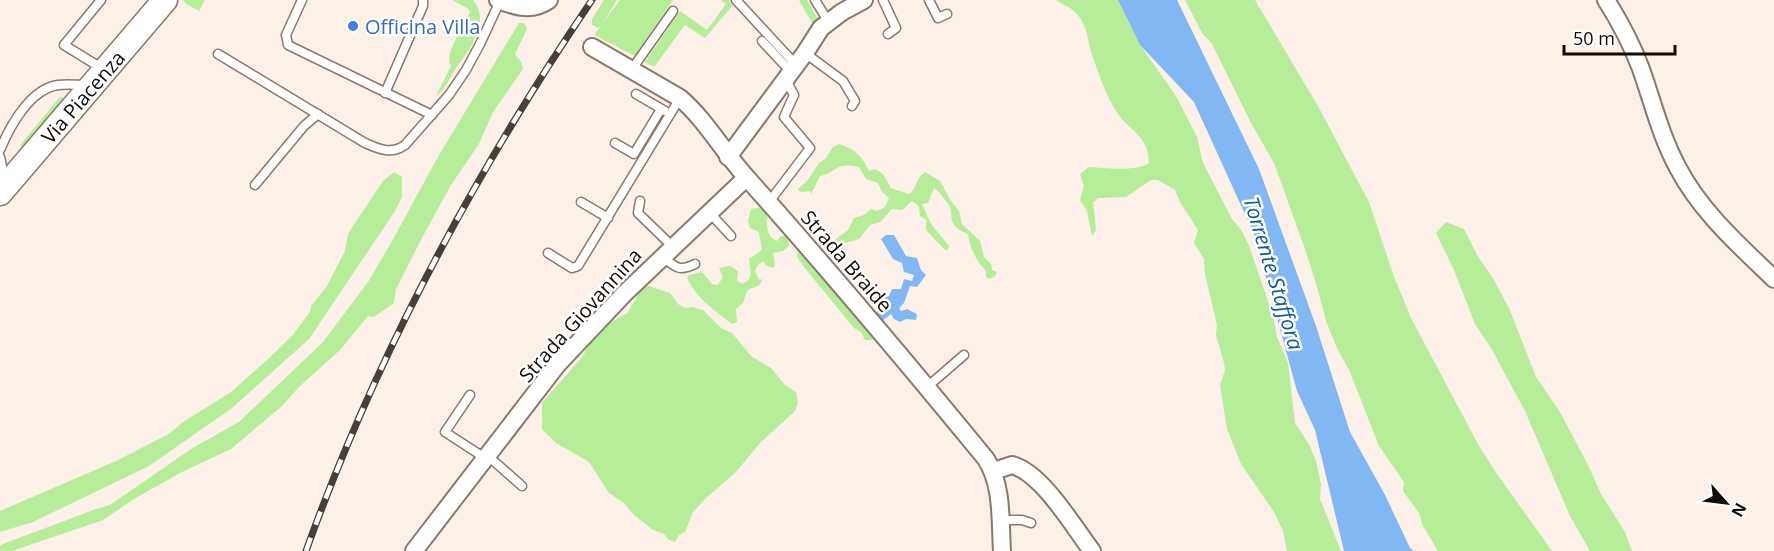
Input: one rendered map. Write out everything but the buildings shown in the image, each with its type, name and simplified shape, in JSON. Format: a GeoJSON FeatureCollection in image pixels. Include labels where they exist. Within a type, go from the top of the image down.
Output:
{"type":"FeatureCollection","features":[{"type":"Feature","properties":{"kind":"main road","name":"Via Piacenza"},"geometry":{"type":"LineString","coordinates":[[3,189],[165,0]]}},
{"type":"Feature","properties":{"kind":"street"},"geometry":{"type":"LineString","coordinates":[[499,0],[519,7],[539,7],[549,0]]}},
{"type":"Feature","properties":{"kind":"street"},"geometry":{"type":"LineString","coordinates":[[1606,0],[1620,23],[1640,68],[1659,126],[1678,169],[1713,219],[1774,279]]}},
{"type":"Feature","properties":{"kind":"street"},"geometry":{"type":"LineString","coordinates":[[728,157],[816,35],[828,21],[858,1]]}},
{"type":"Feature","properties":{"kind":"street","name":"Strada Braide"},"geometry":{"type":"LineString","coordinates":[[592,47],[692,107],[728,157],[769,202],[987,459],[994,471],[998,487],[1002,551]]}},
{"type":"Feature","properties":{"kind":"street","name":"Strada Giovannina"},"geometry":{"type":"LineString","coordinates":[[414,551],[557,365],[624,293],[746,178]]}},
{"type":"Feature","properties":{"kind":"street"},"geometry":{"type":"LineString","coordinates":[[994,471],[1012,465],[1033,475],[1092,551]]}},
{"type":"Feature","properties":{"kind":"lane"},"geometry":{"type":"LineString","coordinates":[[100,78],[64,45],[102,0]]}},
{"type":"Feature","properties":{"kind":"lane"},"geometry":{"type":"LineString","coordinates":[[302,0],[286,35],[288,45],[432,115]]}},
{"type":"Feature","properties":{"kind":"lane"},"geometry":{"type":"LineString","coordinates":[[385,93],[423,6],[423,0]]}},
{"type":"Feature","properties":{"kind":"lane"},"geometry":{"type":"LineString","coordinates":[[218,54],[365,143],[389,151],[405,145],[432,115],[466,70],[499,0]]}},
{"type":"Feature","properties":{"kind":"lane"},"geometry":{"type":"LineString","coordinates":[[736,0],[794,67]]}},
{"type":"Feature","properties":{"kind":"lane"},"geometry":{"type":"LineString","coordinates":[[814,0],[828,21]]}},
{"type":"Feature","properties":{"kind":"lane"},"geometry":{"type":"LineString","coordinates":[[883,0],[896,28],[888,34]]}},
{"type":"Feature","properties":{"kind":"lane"},"geometry":{"type":"LineString","coordinates":[[929,0],[938,18],[947,14]]}},
{"type":"Feature","properties":{"kind":"lane"},"geometry":{"type":"LineString","coordinates":[[632,69],[674,11]]}},
{"type":"Feature","properties":{"kind":"lane"},"geometry":{"type":"LineString","coordinates":[[762,41],[794,67],[843,81],[855,100],[852,106]]}},
{"type":"Feature","properties":{"kind":"lane"},"geometry":{"type":"LineString","coordinates":[[769,202],[810,148],[784,117],[794,95],[786,84],[794,67]]}},
{"type":"Feature","properties":{"kind":"lane"},"geometry":{"type":"LineString","coordinates":[[0,150],[10,125],[39,92],[57,85],[100,78]]}},
{"type":"Feature","properties":{"kind":"lane"},"geometry":{"type":"LineString","coordinates":[[636,94],[671,114]]}},
{"type":"Feature","properties":{"kind":"lane"},"geometry":{"type":"LineString","coordinates":[[548,253],[575,268],[608,218],[680,98]]}},
{"type":"Feature","properties":{"kind":"lane"},"geometry":{"type":"LineString","coordinates":[[615,143],[634,154],[661,109]]}},
{"type":"Feature","properties":{"kind":"lane"},"geometry":{"type":"LineString","coordinates":[[255,185],[304,126],[318,114]]}},
{"type":"Feature","properties":{"kind":"lane"},"geometry":{"type":"LineString","coordinates":[[0,157],[3,189]]}},
{"type":"Feature","properties":{"kind":"lane"},"geometry":{"type":"LineString","coordinates":[[640,201],[638,213],[668,252],[676,267],[686,268],[695,264]]}},
{"type":"Feature","properties":{"kind":"lane"},"geometry":{"type":"LineString","coordinates":[[581,202],[608,218]]}},
{"type":"Feature","properties":{"kind":"lane"},"geometry":{"type":"LineString","coordinates":[[709,212],[731,236]]}},
{"type":"Feature","properties":{"kind":"lane"},"geometry":{"type":"LineString","coordinates":[[927,387],[964,355]]}},
{"type":"Feature","properties":{"kind":"lane"},"geometry":{"type":"LineString","coordinates":[[470,395],[444,432],[487,457],[522,486]]}},
{"type":"Feature","properties":{"kind":"lane"},"geometry":{"type":"LineString","coordinates":[[1000,520],[1022,520],[1031,523]]}},
{"type":"Feature","properties":{"kind":"green space"},"geometry":{"type":"Polygon","coordinates":[[[183,0],[205,0],[199,11],[183,0]]]}},
{"type":"Feature","properties":{"kind":"green space"},"geometry":{"type":"Polygon","coordinates":[[[452,0],[473,0],[478,9],[479,28],[444,89],[436,96],[451,66],[449,60],[452,46],[470,11],[452,0]]]}},
{"type":"Feature","properties":{"kind":"green space"},"geometry":{"type":"Polygon","coordinates":[[[604,0],[617,0],[602,24],[620,0],[673,0],[635,56],[594,35],[602,25],[598,28],[592,25],[592,19],[604,0]]]}},
{"type":"Feature","properties":{"kind":"green space"},"geometry":{"type":"Polygon","coordinates":[[[721,0],[728,0],[733,5],[705,38],[685,25],[654,67],[645,62],[680,11],[707,30],[726,4],[721,0]]]}},
{"type":"Feature","properties":{"kind":"green space"},"geometry":{"type":"Polygon","coordinates":[[[799,0],[807,0],[818,19],[812,23],[799,0]]]}},
{"type":"Feature","properties":{"kind":"green space"},"geometry":{"type":"Polygon","coordinates":[[[1056,0],[1118,0],[1140,45],[1176,96],[1197,137],[1203,163],[1249,246],[1273,316],[1277,337],[1288,363],[1295,423],[1310,446],[1316,461],[1321,484],[1320,499],[1341,551],[1287,551],[1283,531],[1274,512],[1241,464],[1227,429],[1220,385],[1225,370],[1224,363],[1216,335],[1217,325],[1205,274],[1204,259],[1194,243],[1198,230],[1175,190],[1158,180],[1151,180],[1126,197],[1098,198],[1093,203],[1096,230],[1092,236],[1087,211],[1080,200],[1084,186],[1080,174],[1089,167],[1120,169],[1144,166],[1149,163],[1148,154],[1143,140],[1118,114],[1110,100],[1082,22],[1073,10],[1056,0]]]}},
{"type":"Feature","properties":{"kind":"green space"},"geometry":{"type":"Polygon","coordinates":[[[1185,0],[1255,0],[1319,108],[1369,202],[1393,274],[1411,318],[1479,446],[1552,551],[1438,551],[1423,526],[1419,513],[1403,491],[1404,482],[1379,446],[1350,372],[1337,348],[1274,163],[1251,123],[1212,44],[1202,33],[1185,0]]]}},
{"type":"Feature","properties":{"kind":"green space"},"geometry":{"type":"Polygon","coordinates":[[[519,23],[524,23],[527,29],[515,54],[523,69],[493,112],[479,144],[451,185],[396,289],[394,303],[374,317],[368,316],[340,350],[300,386],[282,406],[231,449],[180,473],[103,520],[12,551],[0,551],[0,546],[3,544],[110,505],[191,449],[239,422],[323,342],[368,282],[439,155],[519,23]]]}},
{"type":"Feature","properties":{"kind":"green space"},"geometry":{"type":"Polygon","coordinates":[[[60,97],[64,100],[24,147],[21,147],[21,144],[60,97]]]}},
{"type":"Feature","properties":{"kind":"green space"},"geometry":{"type":"Polygon","coordinates":[[[839,144],[857,154],[869,171],[875,169],[883,174],[891,188],[909,194],[925,172],[940,181],[959,211],[962,224],[980,241],[984,257],[991,264],[992,270],[997,272],[995,276],[989,279],[986,277],[986,271],[974,254],[968,234],[953,224],[950,207],[934,188],[928,203],[922,204],[931,224],[949,246],[948,250],[945,250],[926,230],[926,220],[920,216],[919,206],[912,201],[902,210],[892,209],[880,222],[870,225],[859,239],[845,243],[833,255],[830,255],[828,245],[848,230],[854,218],[864,215],[871,209],[877,211],[885,207],[889,198],[882,192],[878,183],[866,179],[859,167],[851,166],[841,166],[820,176],[811,194],[810,191],[800,192],[798,189],[808,180],[819,163],[826,158],[833,147],[839,144]]]}},
{"type":"Feature","properties":{"kind":"green space"},"geometry":{"type":"Polygon","coordinates":[[[394,172],[402,177],[402,197],[395,211],[309,339],[232,408],[149,466],[33,522],[0,532],[0,511],[116,461],[169,434],[183,422],[231,392],[267,360],[292,336],[310,312],[311,306],[327,286],[345,251],[351,229],[383,181],[394,172]]]}},
{"type":"Feature","properties":{"kind":"green space"},"geometry":{"type":"Polygon","coordinates":[[[761,207],[768,214],[767,226],[773,239],[777,241],[781,236],[787,236],[789,246],[783,251],[773,253],[775,266],[772,268],[763,261],[758,265],[755,271],[759,280],[762,279],[761,282],[747,291],[743,303],[736,309],[737,322],[732,324],[701,298],[687,277],[702,272],[712,284],[718,285],[723,277],[719,268],[730,266],[738,271],[737,281],[743,284],[747,282],[750,273],[749,259],[762,250],[759,232],[750,228],[748,221],[751,209],[761,207]]]}},
{"type":"Feature","properties":{"kind":"green space"},"geometry":{"type":"Polygon","coordinates":[[[1446,222],[1464,229],[1477,255],[1494,280],[1509,308],[1536,377],[1560,412],[1601,494],[1625,532],[1632,551],[1590,551],[1570,516],[1525,411],[1491,348],[1475,324],[1454,270],[1436,233],[1446,222]]]}},
{"type":"Feature","properties":{"kind":"green space"},"geometry":{"type":"Polygon","coordinates":[[[798,249],[875,337],[873,340],[865,340],[861,332],[854,328],[804,267],[797,257],[798,249]]]}},
{"type":"Feature","properties":{"kind":"green space"},"geometry":{"type":"Polygon","coordinates":[[[649,286],[670,293],[678,304],[685,308],[693,307],[703,310],[721,328],[732,333],[751,356],[771,368],[785,385],[796,392],[798,403],[795,411],[760,443],[736,472],[693,512],[685,532],[679,535],[675,542],[653,530],[634,515],[624,503],[609,493],[589,462],[556,443],[542,429],[542,403],[583,356],[593,336],[601,327],[628,313],[638,290],[649,286]]]}},
{"type":"Feature","properties":{"kind":"water","name":"Torrente Staffora"},"geometry":{"type":"Polygon","coordinates":[[[1118,0],[1177,0],[1259,169],[1316,326],[1350,432],[1384,493],[1410,548],[1414,551],[1344,551],[1315,430],[1297,391],[1254,234],[1194,102],[1140,45],[1118,0]]]}},
{"type":"Feature","properties":{"kind":"water"},"geometry":{"type":"Polygon","coordinates":[[[886,235],[894,235],[906,256],[917,258],[921,270],[926,275],[917,287],[910,286],[904,303],[899,308],[901,311],[907,309],[917,314],[916,320],[906,319],[900,322],[891,314],[882,321],[876,314],[883,298],[889,296],[892,289],[901,289],[904,279],[912,281],[914,275],[904,272],[902,263],[893,259],[881,239],[886,235]]]}},
{"type":"Feature","properties":{"kind":"railway"},"geometry":{"type":"LineString","coordinates":[[306,551],[364,407],[432,266],[508,131],[592,0]]}},
{"type":"Feature","properties":{"kind":"place","name":"Officina Villa"},"geometry":{"type":"Point","coordinates":[353,26]}}]}
